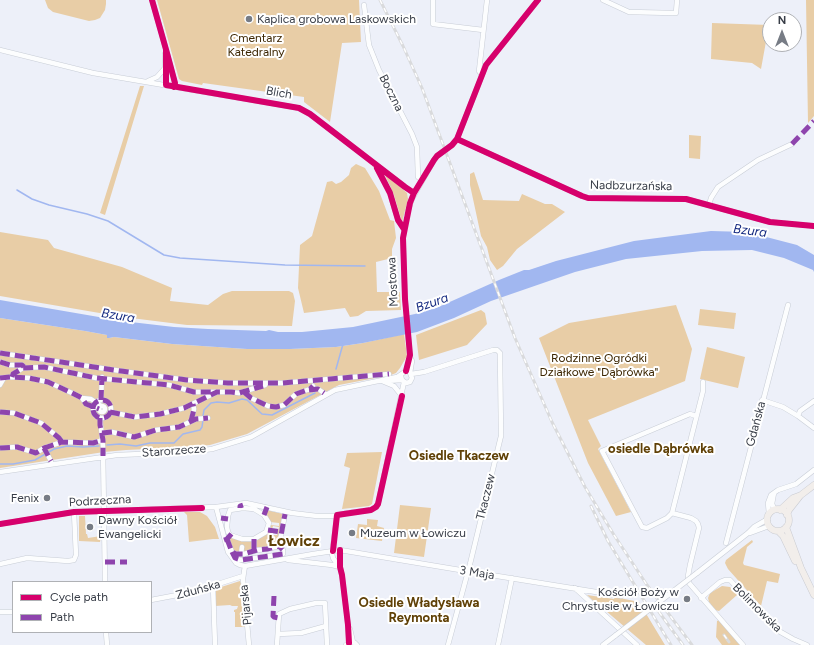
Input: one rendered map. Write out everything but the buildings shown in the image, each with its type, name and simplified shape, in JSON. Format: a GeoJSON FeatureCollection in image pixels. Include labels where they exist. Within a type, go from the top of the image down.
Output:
{"type":"FeatureCollection","features":[{"type":"Feature","properties":{"kind":"main road"},"geometry":{"type":"LineString","coordinates":[[801,568],[783,536],[778,531],[773,529],[769,520],[778,510],[814,485]]}},
{"type":"Feature","properties":{"kind":"main road"},"geometry":{"type":"LineString","coordinates":[[800,495],[789,510],[786,527],[801,568],[814,596]]}},
{"type":"Feature","properties":{"kind":"main road"},"geometry":{"type":"LineString","coordinates":[[778,510],[787,515]]}},
{"type":"Feature","properties":{"kind":"main road"},"geometry":{"type":"LineString","coordinates":[[778,531],[786,527]]}},
{"type":"Feature","properties":{"kind":"street"},"geometry":{"type":"LineString","coordinates":[[152,0],[175,83],[174,86]]}},
{"type":"Feature","properties":{"kind":"street"},"geometry":{"type":"LineString","coordinates":[[433,0],[433,24],[483,30]]}},
{"type":"Feature","properties":{"kind":"street"},"geometry":{"type":"LineString","coordinates":[[482,75],[479,71],[487,0]]}},
{"type":"Feature","properties":{"kind":"street"},"geometry":{"type":"LineString","coordinates":[[457,139],[486,65],[538,0]]}},
{"type":"Feature","properties":{"kind":"street"},"geometry":{"type":"LineString","coordinates":[[603,0],[629,12],[676,13],[677,0]]}},
{"type":"Feature","properties":{"kind":"street","name":"Boczna"},"geometry":{"type":"LineString","coordinates":[[364,5],[369,45],[379,70],[415,141],[418,159],[418,177],[422,180]]}},
{"type":"Feature","properties":{"kind":"street","name":"Blich"},"geometry":{"type":"LineString","coordinates":[[0,50],[78,70],[298,108],[310,114],[372,161],[382,171],[414,193]]}},
{"type":"Feature","properties":{"kind":"street"},"geometry":{"type":"LineString","coordinates":[[166,50],[166,85]]}},
{"type":"Feature","properties":{"kind":"street"},"geometry":{"type":"LineString","coordinates":[[144,82],[157,77],[165,68]]}},
{"type":"Feature","properties":{"kind":"street","name":"Mostowa"},"geometry":{"type":"LineString","coordinates":[[410,374],[412,361],[410,356],[405,298],[403,253],[404,229],[414,193],[437,156],[457,139]]}},
{"type":"Feature","properties":{"kind":"street","name":"Nadbzurzańska"},"geometry":{"type":"LineString","coordinates":[[457,139],[568,191],[582,196],[596,198],[683,198],[770,222],[814,226]]}},
{"type":"Feature","properties":{"kind":"street"},"geometry":{"type":"LineString","coordinates":[[709,205],[711,198],[718,187],[758,160],[792,144]]}},
{"type":"Feature","properties":{"kind":"street","name":"Blich"},"geometry":{"type":"LineString","coordinates":[[382,171],[398,220],[404,229]]}},
{"type":"Feature","properties":{"kind":"street","name":"Gdańska"},"geometry":{"type":"LineString","coordinates":[[726,543],[762,400],[788,305]]}},
{"type":"Feature","properties":{"kind":"street","name":"Tkaczew"},"geometry":{"type":"LineString","coordinates":[[410,374],[424,372],[493,350],[497,350],[500,353],[501,436],[468,572],[448,645]]}},
{"type":"Feature","properties":{"kind":"street"},"geometry":{"type":"LineString","coordinates":[[0,353],[187,380],[228,383],[266,384],[305,382],[390,374]]}},
{"type":"Feature","properties":{"kind":"street"},"geometry":{"type":"LineString","coordinates":[[0,362],[12,366],[22,365],[25,368]]}},
{"type":"Feature","properties":{"kind":"street"},"geometry":{"type":"LineString","coordinates":[[12,377],[13,374],[25,368],[44,367],[102,378],[169,385],[194,392],[244,392],[266,384]]}},
{"type":"Feature","properties":{"kind":"street"},"geometry":{"type":"LineString","coordinates":[[340,567],[336,564],[333,558],[337,515],[371,510],[378,504],[402,396],[403,373],[410,374],[410,382],[403,380]]}},
{"type":"Feature","properties":{"kind":"street"},"geometry":{"type":"LineString","coordinates":[[0,385],[2,378],[30,378],[61,387],[82,398],[86,404],[94,404],[104,400],[109,403],[110,412],[105,417],[100,418]]}},
{"type":"Feature","properties":{"kind":"street"},"geometry":{"type":"LineString","coordinates":[[101,400],[102,378]]}},
{"type":"Feature","properties":{"kind":"street","name":"Starorzecze"},"geometry":{"type":"LineString","coordinates":[[0,472],[103,456],[189,452],[212,449],[251,437],[335,390],[382,381],[403,380]]}},
{"type":"Feature","properties":{"kind":"street"},"geometry":{"type":"LineString","coordinates":[[382,381],[394,386],[402,396]]}},
{"type":"Feature","properties":{"kind":"street"},"geometry":{"type":"LineString","coordinates":[[696,416],[690,414],[602,451],[642,527],[647,528],[667,518],[672,513],[703,390],[703,382]]}},
{"type":"Feature","properties":{"kind":"street"},"geometry":{"type":"LineString","coordinates":[[309,390],[313,386]]}},
{"type":"Feature","properties":{"kind":"street"},"geometry":{"type":"LineString","coordinates":[[244,392],[251,398],[268,406],[276,407],[284,405],[296,394],[309,390],[318,390],[324,393]]}},
{"type":"Feature","properties":{"kind":"street"},"geometry":{"type":"LineString","coordinates":[[94,404],[100,408],[102,412],[105,410],[127,416],[148,416],[176,411],[217,392]]}},
{"type":"Feature","properties":{"kind":"street"},"geometry":{"type":"LineString","coordinates":[[762,400],[783,407],[814,428]]}},
{"type":"Feature","properties":{"kind":"street"},"geometry":{"type":"LineString","coordinates":[[798,416],[800,411],[814,401]]}},
{"type":"Feature","properties":{"kind":"street"},"geometry":{"type":"LineString","coordinates":[[94,404],[93,412],[100,418],[103,440],[105,581]]}},
{"type":"Feature","properties":{"kind":"street"},"geometry":{"type":"LineString","coordinates":[[191,421],[194,409],[193,404]]}},
{"type":"Feature","properties":{"kind":"street"},"geometry":{"type":"LineString","coordinates":[[0,412],[14,413],[41,423],[62,442]]}},
{"type":"Feature","properties":{"kind":"street"},"geometry":{"type":"LineString","coordinates":[[102,433],[112,432],[134,437],[156,430],[179,427],[191,421],[205,418]]}},
{"type":"Feature","properties":{"kind":"street"},"geometry":{"type":"LineString","coordinates":[[0,448],[17,447],[36,453],[46,451],[62,442],[93,443],[103,440]]}},
{"type":"Feature","properties":{"kind":"street"},"geometry":{"type":"LineString","coordinates":[[46,451],[52,461]]}},
{"type":"Feature","properties":{"kind":"street"},"geometry":{"type":"LineString","coordinates":[[603,645],[754,527],[769,520],[769,497],[778,490],[796,484],[814,470]]}},
{"type":"Feature","properties":{"kind":"street"},"geometry":{"type":"LineString","coordinates":[[774,493],[772,504],[778,510]]}},
{"type":"Feature","properties":{"kind":"street","name":"Podrzeczna"},"geometry":{"type":"LineString","coordinates":[[0,524],[74,512],[216,507],[246,503],[308,515],[337,515]]}},
{"type":"Feature","properties":{"kind":"street"},"geometry":{"type":"LineString","coordinates":[[216,507],[229,537],[228,552],[236,564],[246,566],[278,560],[297,560],[340,567]]}},
{"type":"Feature","properties":{"kind":"street"},"geometry":{"type":"LineString","coordinates":[[229,537],[254,539],[261,536],[268,530],[269,523],[264,515],[254,509],[242,507],[230,510],[227,527],[228,532],[229,537],[232,552],[235,558],[238,560],[251,559],[283,554],[283,550],[279,546],[278,531],[285,514]]}},
{"type":"Feature","properties":{"kind":"street"},"geometry":{"type":"LineString","coordinates":[[264,515],[267,507]]}},
{"type":"Feature","properties":{"kind":"street"},"geometry":{"type":"LineString","coordinates":[[0,564],[27,558],[68,561],[74,560],[76,555],[74,512]]}},
{"type":"Feature","properties":{"kind":"street"},"geometry":{"type":"LineString","coordinates":[[672,513],[691,518],[698,524],[699,528],[688,580],[690,585],[743,645]]}},
{"type":"Feature","properties":{"kind":"street"},"geometry":{"type":"LineString","coordinates":[[221,518],[228,519]]}},
{"type":"Feature","properties":{"kind":"street"},"geometry":{"type":"LineString","coordinates":[[268,530],[278,531]]}},
{"type":"Feature","properties":{"kind":"street"},"geometry":{"type":"LineString","coordinates":[[251,559],[254,539]]}},
{"type":"Feature","properties":{"kind":"street"},"geometry":{"type":"LineString","coordinates":[[232,552],[241,554],[279,546]]}},
{"type":"Feature","properties":{"kind":"street"},"geometry":{"type":"LineString","coordinates":[[241,554],[242,547]]}},
{"type":"Feature","properties":{"kind":"street"},"geometry":{"type":"LineString","coordinates":[[267,549],[274,555]]}},
{"type":"Feature","properties":{"kind":"street"},"geometry":{"type":"LineString","coordinates":[[340,550],[340,567],[351,644]]}},
{"type":"Feature","properties":{"kind":"street","name":"3 Maja"},"geometry":{"type":"LineString","coordinates":[[278,560],[340,550],[621,596]]}},
{"type":"Feature","properties":{"kind":"street","name":"Pijarska"},"geometry":{"type":"LineString","coordinates":[[246,566],[243,576],[249,645]]}},
{"type":"Feature","properties":{"kind":"street","name":"Zduńska"},"geometry":{"type":"LineString","coordinates":[[152,600],[213,586],[243,576]]}},
{"type":"Feature","properties":{"kind":"street"},"geometry":{"type":"LineString","coordinates":[[498,645],[512,578]]}},
{"type":"Feature","properties":{"kind":"street","name":"Bolimowska"},"geometry":{"type":"LineString","coordinates":[[701,598],[720,582],[730,580],[777,630],[792,639],[807,645]]}},
{"type":"Feature","properties":{"kind":"street"},"geometry":{"type":"LineString","coordinates":[[213,586],[215,645]]}},
{"type":"Feature","properties":{"kind":"street"},"geometry":{"type":"LineString","coordinates":[[574,588],[637,645]]}},
{"type":"Feature","properties":{"kind":"street"},"geometry":{"type":"LineString","coordinates":[[277,645],[279,614],[290,608],[316,603],[325,603],[327,645]]}},
{"type":"Feature","properties":{"kind":"street"},"geometry":{"type":"LineString","coordinates":[[0,612],[12,612]]}},
{"type":"Feature","properties":{"kind":"street"},"geometry":{"type":"LineString","coordinates":[[278,634],[301,633],[326,626]]}},
{"type":"Feature","properties":{"kind":"street"},"geometry":{"type":"LineString","coordinates":[[106,633],[107,645]]}},
{"type":"Feature","properties":{"kind":"green space"},"geometry":{"type":"Polygon","coordinates":[[[45,0],[106,0],[106,4],[105,10],[100,18],[89,21],[53,12],[48,8],[45,0]]]}},
{"type":"Feature","properties":{"kind":"green space","name":"Cmentarz Katedralny"},"geometry":{"type":"Polygon","coordinates":[[[157,0],[359,0],[361,42],[342,43],[330,122],[304,102],[304,97],[203,83],[202,85],[179,79],[157,0]]]}},
{"type":"Feature","properties":{"kind":"green space"},"geometry":{"type":"Polygon","coordinates":[[[806,0],[814,0],[814,116],[808,123],[806,0]]]}},
{"type":"Feature","properties":{"kind":"green space"},"geometry":{"type":"Polygon","coordinates":[[[712,23],[762,25],[762,52],[764,52],[761,69],[752,63],[711,59],[712,23]]]}},
{"type":"Feature","properties":{"kind":"green space"},"geometry":{"type":"Polygon","coordinates":[[[140,86],[144,86],[105,215],[100,213],[140,86]]]}},
{"type":"Feature","properties":{"kind":"green space"},"geometry":{"type":"Polygon","coordinates":[[[689,135],[701,136],[700,159],[689,158],[689,135]]]}},
{"type":"Feature","properties":{"kind":"green space"},"geometry":{"type":"Polygon","coordinates":[[[356,164],[365,168],[379,191],[390,220],[394,221],[396,238],[392,249],[392,258],[376,262],[377,292],[400,292],[401,310],[366,311],[358,316],[350,317],[345,308],[304,313],[298,288],[300,245],[312,236],[327,182],[332,181],[336,184],[341,182],[349,175],[351,168],[356,164]]]}},
{"type":"Feature","properties":{"kind":"green space"},"geometry":{"type":"Polygon","coordinates":[[[474,172],[483,200],[519,201],[522,194],[545,204],[552,204],[565,212],[517,249],[503,266],[497,270],[490,260],[487,247],[481,236],[470,185],[470,174],[474,172]]]}},
{"type":"Feature","properties":{"kind":"green space"},"geometry":{"type":"Polygon","coordinates":[[[384,173],[407,193],[408,199],[402,222],[394,195],[384,173]]]}},
{"type":"Feature","properties":{"kind":"green space"},"geometry":{"type":"Polygon","coordinates":[[[0,232],[48,240],[54,248],[122,267],[172,288],[170,301],[208,305],[223,294],[232,291],[289,291],[293,293],[295,301],[292,326],[187,325],[123,317],[0,296],[0,232]]]}},
{"type":"Feature","properties":{"kind":"green space","name":"Rodzinne Ogródki Działkowe \"Dąbrówka\""},"geometry":{"type":"Polygon","coordinates":[[[676,305],[692,349],[685,381],[588,420],[601,446],[598,449],[631,512],[616,516],[588,463],[539,338],[569,323],[676,305]]]}},
{"type":"Feature","properties":{"kind":"green space"},"geometry":{"type":"Polygon","coordinates":[[[700,309],[736,313],[734,329],[698,325],[700,309]]]}},
{"type":"Feature","properties":{"kind":"green space"},"geometry":{"type":"Polygon","coordinates":[[[481,310],[485,313],[487,324],[467,345],[419,360],[416,335],[481,310]]]}},
{"type":"Feature","properties":{"kind":"green space"},"geometry":{"type":"Polygon","coordinates":[[[0,318],[107,335],[109,338],[114,337],[172,344],[247,349],[336,347],[404,334],[407,356],[396,373],[339,385],[247,434],[210,445],[104,452],[0,468],[0,318]]]}},
{"type":"Feature","properties":{"kind":"green space"},"geometry":{"type":"Polygon","coordinates":[[[707,347],[745,357],[738,388],[700,379],[707,347]]]}},
{"type":"Feature","properties":{"kind":"green space"},"geometry":{"type":"Polygon","coordinates":[[[382,452],[372,504],[369,506],[342,509],[350,468],[344,466],[347,453],[382,452]]]}},
{"type":"Feature","properties":{"kind":"green space"},"geometry":{"type":"Polygon","coordinates":[[[400,505],[431,508],[424,557],[394,553],[400,505]]]}},
{"type":"Feature","properties":{"kind":"green space"},"geometry":{"type":"Polygon","coordinates":[[[267,510],[283,514],[278,545],[258,548],[256,547],[255,540],[268,531],[272,532],[272,535],[277,535],[279,527],[273,526],[272,529],[270,526],[271,525],[279,526],[279,523],[270,522],[266,514],[267,510]]]}},
{"type":"Feature","properties":{"kind":"green space"},"geometry":{"type":"Polygon","coordinates":[[[184,512],[200,512],[207,516],[215,527],[219,539],[189,542],[187,515],[184,512]]]}},
{"type":"Feature","properties":{"kind":"green space"},"geometry":{"type":"Polygon","coordinates":[[[79,516],[85,516],[86,534],[88,538],[101,536],[100,542],[79,541],[79,516]]]}},
{"type":"Feature","properties":{"kind":"green space"},"geometry":{"type":"Polygon","coordinates":[[[367,519],[378,520],[377,526],[384,528],[382,541],[356,538],[358,524],[367,525],[367,519]]]}},
{"type":"Feature","properties":{"kind":"green space"},"geometry":{"type":"Polygon","coordinates":[[[231,536],[252,540],[252,549],[250,551],[240,553],[234,551],[228,539],[231,536]]]}},
{"type":"Feature","properties":{"kind":"green space"},"geometry":{"type":"Polygon","coordinates":[[[752,540],[753,542],[747,547],[743,563],[744,565],[780,574],[778,583],[767,581],[761,606],[728,569],[725,563],[726,560],[752,540]]]}},
{"type":"Feature","properties":{"kind":"green space"},"geometry":{"type":"Polygon","coordinates":[[[240,581],[242,586],[246,627],[235,627],[234,610],[237,609],[238,606],[215,606],[215,589],[240,581]]]}},
{"type":"Feature","properties":{"kind":"green space"},"geometry":{"type":"Polygon","coordinates":[[[722,586],[730,587],[737,595],[719,611],[715,610],[708,598],[710,593],[722,586]]]}},
{"type":"Feature","properties":{"kind":"green space"},"geometry":{"type":"Polygon","coordinates":[[[587,595],[614,599],[615,597],[639,602],[665,645],[646,645],[606,611],[604,607],[599,606],[587,595]]]}},
{"type":"Feature","properties":{"kind":"green space"},"geometry":{"type":"Polygon","coordinates":[[[719,620],[740,645],[722,645],[716,637],[717,621],[719,620]]]}},
{"type":"Feature","properties":{"kind":"water"},"geometry":{"type":"Polygon","coordinates":[[[711,231],[747,232],[797,245],[814,255],[814,272],[813,270],[784,258],[752,250],[702,251],[626,259],[575,272],[491,301],[454,318],[417,332],[336,347],[247,349],[172,344],[114,337],[107,338],[107,335],[0,318],[0,300],[122,321],[174,327],[302,332],[353,327],[434,309],[524,270],[529,270],[556,261],[634,241],[711,231]]]}},
{"type":"Feature","properties":{"kind":"waterway"},"geometry":{"type":"LineString","coordinates":[[17,190],[32,199],[49,205],[87,214],[108,221],[164,255],[180,258],[285,265],[365,266]]}},
{"type":"Feature","properties":{"kind":"waterway"},"geometry":{"type":"LineString","coordinates":[[336,369],[343,344]]}},
{"type":"Feature","properties":{"kind":"waterway"},"geometry":{"type":"LineString","coordinates":[[203,416],[204,410],[211,403],[229,403],[242,399],[247,400],[262,414],[272,415],[315,393]]}},
{"type":"Feature","properties":{"kind":"waterway"},"geometry":{"type":"LineString","coordinates":[[107,445],[120,444],[136,446],[150,443],[174,443],[183,434],[200,430],[203,420]]}},
{"type":"Feature","properties":{"kind":"waterway"},"geometry":{"type":"LineString","coordinates":[[0,464],[13,464],[35,460],[54,449],[67,446],[99,446]]}},
{"type":"Feature","properties":{"kind":"tunnel"},"geometry":{"type":"LineString","coordinates":[[273,531],[278,531]]}},
{"type":"Feature","properties":{"kind":"railway"},"geometry":{"type":"LineString","coordinates":[[380,0],[422,88],[515,338],[552,422],[585,487],[614,535],[647,585],[692,645]]}},
{"type":"Feature","properties":{"kind":"railway"},"geometry":{"type":"LineString","coordinates":[[591,506],[608,541],[671,645]]}},
{"type":"Feature","properties":{"kind":"railway"},"geometry":{"type":"LineString","coordinates":[[659,612],[683,645]]}},
{"type":"Feature","properties":{"kind":"railway"},"geometry":{"type":"LineString","coordinates":[[724,635],[729,642]]}},
{"type":"Feature","properties":{"kind":"marked path"},"geometry":{"type":"LineString","coordinates":[[792,144],[814,121]]}},
{"type":"Feature","properties":{"kind":"marked path"},"geometry":{"type":"LineString","coordinates":[[0,353],[187,380],[228,383],[282,383],[389,374]]}},
{"type":"Feature","properties":{"kind":"marked path"},"geometry":{"type":"LineString","coordinates":[[0,362],[10,365],[22,365],[25,368]]}},
{"type":"Feature","properties":{"kind":"marked path"},"geometry":{"type":"LineString","coordinates":[[12,377],[13,374],[23,368],[44,367],[96,378],[169,385],[194,392],[217,392]]}},
{"type":"Feature","properties":{"kind":"marked path"},"geometry":{"type":"LineString","coordinates":[[101,400],[102,377]]}},
{"type":"Feature","properties":{"kind":"marked path"},"geometry":{"type":"LineString","coordinates":[[0,378],[29,378],[48,382],[82,398],[86,404],[99,409]]}},
{"type":"Feature","properties":{"kind":"marked path"},"geometry":{"type":"LineString","coordinates":[[110,412],[135,417],[160,414],[184,408],[217,392],[239,393],[263,386]]}},
{"type":"Feature","properties":{"kind":"marked path"},"geometry":{"type":"LineString","coordinates":[[244,392],[251,398],[268,406],[276,407],[284,405],[296,394],[310,389],[313,386]]}},
{"type":"Feature","properties":{"kind":"marked path"},"geometry":{"type":"LineString","coordinates":[[309,390],[318,389],[324,393]]}},
{"type":"Feature","properties":{"kind":"marked path"},"geometry":{"type":"LineString","coordinates":[[102,400],[108,403],[111,409],[108,415],[102,418],[96,415],[93,409],[96,403],[102,400]]}},
{"type":"Feature","properties":{"kind":"marked path"},"geometry":{"type":"LineString","coordinates":[[191,421],[194,409],[193,404]]}},
{"type":"Feature","properties":{"kind":"marked path"},"geometry":{"type":"LineString","coordinates":[[0,412],[14,413],[41,423],[62,442]]}},
{"type":"Feature","properties":{"kind":"marked path"},"geometry":{"type":"LineString","coordinates":[[100,418],[103,440],[103,456]]}},
{"type":"Feature","properties":{"kind":"marked path"},"geometry":{"type":"LineString","coordinates":[[102,433],[112,432],[134,437],[156,430],[179,427],[196,419],[208,418]]}},
{"type":"Feature","properties":{"kind":"marked path"},"geometry":{"type":"LineString","coordinates":[[44,448],[62,442],[93,443],[103,440]]}},
{"type":"Feature","properties":{"kind":"marked path"},"geometry":{"type":"LineString","coordinates":[[0,448],[17,447],[36,453],[44,448],[51,461]]}},
{"type":"Feature","properties":{"kind":"marked path"},"geometry":{"type":"LineString","coordinates":[[240,508],[240,506],[243,505]]}},
{"type":"Feature","properties":{"kind":"marked path"},"geometry":{"type":"LineString","coordinates":[[264,515],[267,507]]}},
{"type":"Feature","properties":{"kind":"marked path"},"geometry":{"type":"LineString","coordinates":[[227,539],[232,552],[236,554],[244,554],[279,546],[285,514]]}},
{"type":"Feature","properties":{"kind":"marked path"},"geometry":{"type":"LineString","coordinates":[[221,518],[228,519]]}},
{"type":"Feature","properties":{"kind":"marked path"},"geometry":{"type":"LineString","coordinates":[[268,530],[282,532]]}},
{"type":"Feature","properties":{"kind":"marked path"},"geometry":{"type":"LineString","coordinates":[[224,540],[227,539],[233,532]]}},
{"type":"Feature","properties":{"kind":"marked path"},"geometry":{"type":"LineString","coordinates":[[254,539],[254,551]]}},
{"type":"Feature","properties":{"kind":"marked path"},"geometry":{"type":"LineString","coordinates":[[232,552],[235,558],[241,560],[283,554],[283,550],[279,546]]}},
{"type":"Feature","properties":{"kind":"marked path"},"geometry":{"type":"LineString","coordinates":[[105,562],[127,562]]}},
{"type":"Feature","properties":{"kind":"marked path"},"geometry":{"type":"LineString","coordinates":[[274,596],[273,616],[279,618]]}},
{"type":"Feature","properties":{"kind":"cycle path"},"geometry":{"type":"LineString","coordinates":[[152,0],[175,83],[174,87]]}},
{"type":"Feature","properties":{"kind":"cycle path"},"geometry":{"type":"LineString","coordinates":[[406,371],[410,355],[405,299],[403,238],[410,203],[414,193],[434,160],[457,139],[486,65],[538,0]]}},
{"type":"Feature","properties":{"kind":"cycle path"},"geometry":{"type":"LineString","coordinates":[[166,50],[166,85],[299,108],[310,114],[414,193]]}},
{"type":"Feature","properties":{"kind":"cycle path"},"geometry":{"type":"LineString","coordinates":[[457,139],[588,198],[686,199],[770,222],[814,226]]}},
{"type":"Feature","properties":{"kind":"cycle path"},"geometry":{"type":"LineString","coordinates":[[377,168],[390,193],[398,220],[404,229]]}},
{"type":"Feature","properties":{"kind":"cycle path"},"geometry":{"type":"LineString","coordinates":[[333,551],[337,515],[371,510],[378,504],[402,396]]}},
{"type":"Feature","properties":{"kind":"cycle path"},"geometry":{"type":"LineString","coordinates":[[0,524],[74,512],[202,508]]}},
{"type":"Feature","properties":{"kind":"cycle path"},"geometry":{"type":"LineString","coordinates":[[340,550],[340,567],[349,643]]}},
{"type":"Feature","properties":{"kind":"place","name":"Kaplica grobowa Laskowskich"},"geometry":{"type":"Point","coordinates":[249,19]}},
{"type":"Feature","properties":{"kind":"place","name":"Fenix"},"geometry":{"type":"Point","coordinates":[47,498]}},
{"type":"Feature","properties":{"kind":"place","name":"Dawny Kościół Ewangelicki"},"geometry":{"type":"Point","coordinates":[90,527]}},
{"type":"Feature","properties":{"kind":"place","name":"Muzeum w Łowiczu"},"geometry":{"type":"Point","coordinates":[352,533]}},
{"type":"Feature","properties":{"kind":"place","name":"Kościół Boży w Chrystusie w Łowiczu"},"geometry":{"type":"Point","coordinates":[687,599]}},
{"type":"Feature","properties":{"kind":"district","name":"osiedle Dąbrówka"},"geometry":{"type":"Point","coordinates":[661,449]}},
{"type":"Feature","properties":{"kind":"district","name":"Osiedle Tkaczew"},"geometry":{"type":"Point","coordinates":[459,456]}},
{"type":"Feature","properties":{"kind":"district","name":"Łowicz"},"geometry":{"type":"Point","coordinates":[294,541]}},
{"type":"Feature","properties":{"kind":"district","name":"Osiedle Władysława Reymonta"},"geometry":{"type":"Point","coordinates":[419,610]}},
{"type":"Feature","properties":{"kind":"water label","name":"Bzura"},"geometry":{"type":"Point","coordinates":[750,231]}},
{"type":"Feature","properties":{"kind":"water label","name":"Bzura"},"geometry":{"type":"Point","coordinates":[432,303]}},
{"type":"Feature","properties":{"kind":"water label","name":"Bzura"},"geometry":{"type":"Point","coordinates":[118,316]}}]}
